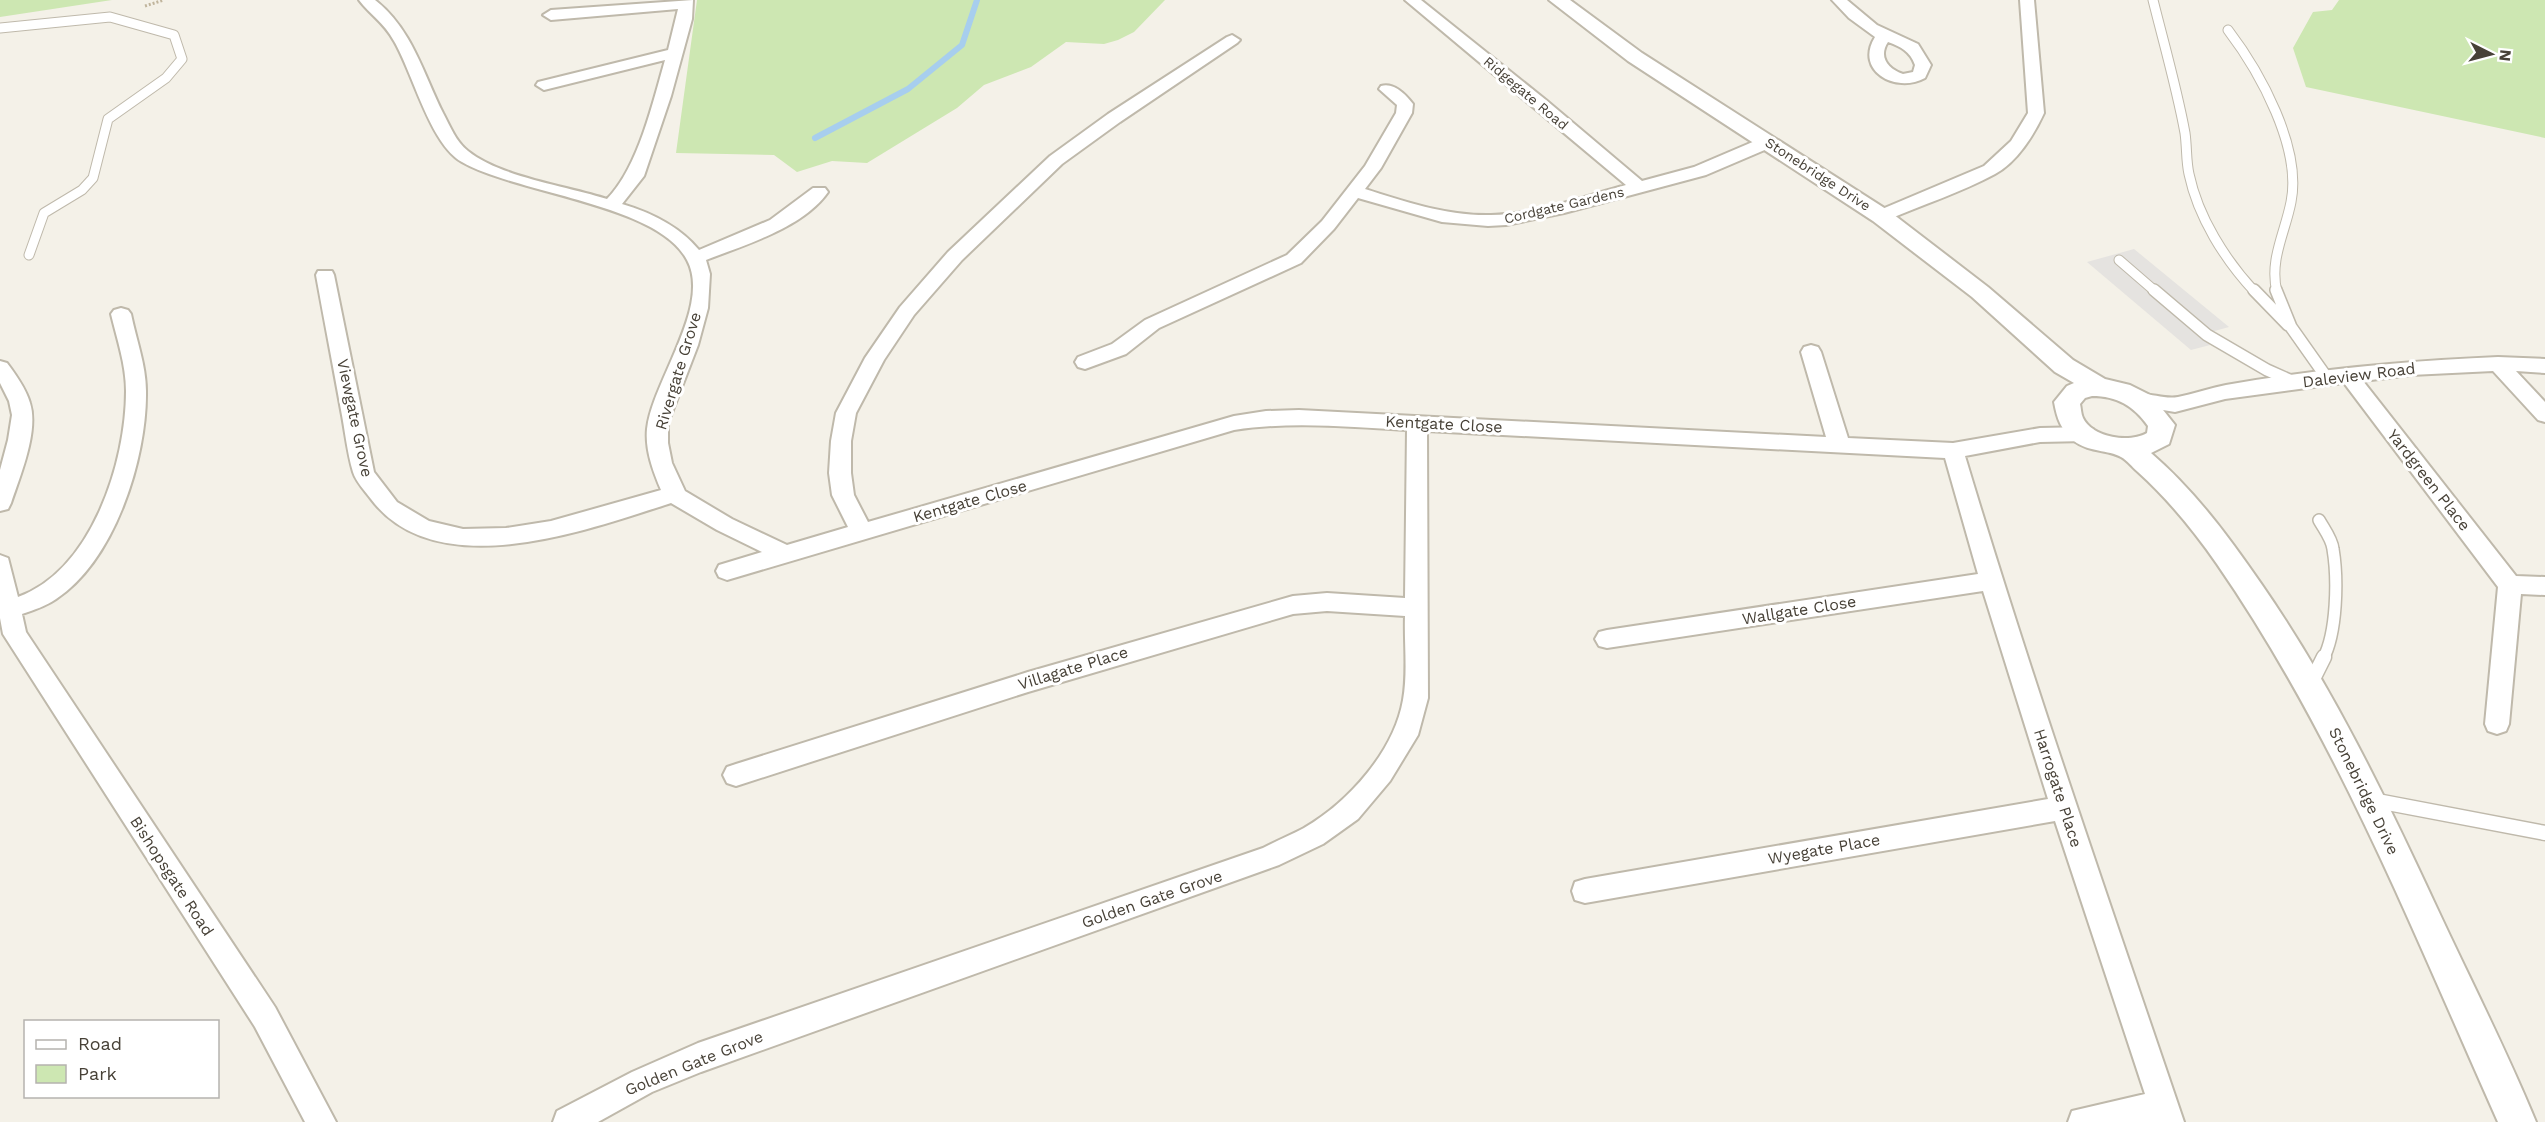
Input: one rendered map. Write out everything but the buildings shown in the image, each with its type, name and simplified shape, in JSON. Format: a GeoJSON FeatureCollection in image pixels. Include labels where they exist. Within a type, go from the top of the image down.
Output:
{"type":"FeatureCollection","features":[{"type":"Feature","properties":{"kind":"street","name":"Rivergate Grove"},"geometry":{"type":"LineString","coordinates":[[366,0],[394,25],[405,42],[426,98],[450,141],[466,157],[493,171],[650,220],[676,236],[695,258],[702,278],[698,312],[662,409],[657,431],[659,459],[674,494]]}},
{"type":"Feature","properties":{"kind":"street","name":"Ridgegate Road"},"geometry":{"type":"LineString","coordinates":[[1412,0],[1540,103],[1638,188]]}},
{"type":"Feature","properties":{"kind":"street","name":"Stonebridge Drive"},"geometry":{"type":"LineString","coordinates":[[1558,0],[1635,57],[1881,216],[1980,292],[2064,366],[2082,407]]}},
{"type":"Feature","properties":{"kind":"street"},"geometry":{"type":"LineString","coordinates":[[1839,0],[1856,16],[1884,35]]}},
{"type":"Feature","properties":{"kind":"street"},"geometry":{"type":"LineString","coordinates":[[1881,216],[1990,170],[2030,128],[2036,113],[2027,0]]}},
{"type":"Feature","properties":{"kind":"street"},"geometry":{"type":"LineString","coordinates":[[551,15],[686,2],[684,20],[663,96],[635,176],[610,206]]}},
{"type":"Feature","properties":{"kind":"street"},"geometry":{"type":"LineString","coordinates":[[862,532],[843,495],[840,473],[841,441],[846,413],[875,358],[906,311],[955,256],[1056,160],[1114,118],[1232,40]]}},
{"type":"Feature","properties":{"kind":"street"},"geometry":{"type":"LineString","coordinates":[[544,85],[674,53]]}},
{"type":"Feature","properties":{"kind":"street"},"geometry":{"type":"LineString","coordinates":[[1086,362],[1119,349],[1152,324],[1294,259],[1328,225],[1355,192],[1404,113],[1405,104],[1387,88]]}},
{"type":"Feature","properties":{"kind":"street","name":"Cordgate Gardens"},"geometry":{"type":"LineString","coordinates":[[1355,192],[1419,212],[1442,217],[1488,221],[1527,216],[1700,171],[1768,142]]}},
{"type":"Feature","properties":{"kind":"street"},"geometry":{"type":"LineString","coordinates":[[695,258],[787,220],[819,192]]}},
{"type":"Feature","properties":{"kind":"street","name":"Viewgate Grove"},"geometry":{"type":"LineString","coordinates":[[325,275],[364,474],[374,493],[386,507],[409,524],[439,535],[483,539],[536,532],[674,494]]}},
{"type":"Feature","properties":{"kind":"street"},"geometry":{"type":"LineString","coordinates":[[0,564],[12,621],[68,577],[85,555],[107,517],[127,464],[135,420],[136,387],[121,314]]}},
{"type":"Feature","properties":{"kind":"street"},"geometry":{"type":"LineString","coordinates":[[1811,352],[1839,444]]}},
{"type":"Feature","properties":{"kind":"street"},"geometry":{"type":"LineString","coordinates":[[2499,364],[2545,415]]}},
{"type":"Feature","properties":{"kind":"street","name":"Daleview Road"},"geometry":{"type":"LineString","coordinates":[[2151,423],[2225,392],[2294,382],[2411,368],[2499,364],[2545,366]]}},
{"type":"Feature","properties":{"kind":"street"},"geometry":{"type":"LineString","coordinates":[[0,368],[11,382],[22,408],[19,439],[0,503]]}},
{"type":"Feature","properties":{"kind":"street","name":"Yardgreen Place"},"geometry":{"type":"LineString","coordinates":[[2338,377],[2510,585]]}},
{"type":"Feature","properties":{"kind":"street"},"geometry":{"type":"LineString","coordinates":[[2120,391],[2151,423],[2107,445],[2082,407],[2120,391]]}},
{"type":"Feature","properties":{"kind":"street","name":"Kentgate Close"},"geometry":{"type":"LineString","coordinates":[[727,571],[1234,423],[1266,418],[1299,417],[1953,451],[2040,435],[2082,407]]}},
{"type":"Feature","properties":{"kind":"street","name":"Golden Gate Grove"},"geometry":{"type":"LineString","coordinates":[[568,1122],[642,1082],[698,1058],[1270,857],[1314,836],[1349,811],[1381,773],[1406,735],[1416,698],[1417,423]]}},
{"type":"Feature","properties":{"kind":"street","name":"Stonebridge Drive"},"geometry":{"type":"LineString","coordinates":[[2151,423],[2170,485],[2226,555],[2276,629],[2310,686],[2368,799],[2517,1122]]}},
{"type":"Feature","properties":{"kind":"street","name":"Harrogate Place"},"geometry":{"type":"LineString","coordinates":[[1953,451],[1991,581],[2166,1114]]}},
{"type":"Feature","properties":{"kind":"street"},"geometry":{"type":"LineString","coordinates":[[674,494],[725,525],[786,554]]}},
{"type":"Feature","properties":{"kind":"street","name":"Wallgate Close"},"geometry":{"type":"LineString","coordinates":[[1607,639],[1991,581]]}},
{"type":"Feature","properties":{"kind":"street"},"geometry":{"type":"LineString","coordinates":[[2497,724],[2510,585],[2545,586]]}},
{"type":"Feature","properties":{"kind":"street","name":"Villagate Place"},"geometry":{"type":"LineString","coordinates":[[736,774],[1039,678],[1293,605],[1328,602],[1417,608]]}},
{"type":"Feature","properties":{"kind":"street","name":"Bishopsgate Road"},"geometry":{"type":"LineString","coordinates":[[12,621],[265,1017],[321,1122]]}},
{"type":"Feature","properties":{"kind":"street","name":"Wyegate Place"},"geometry":{"type":"LineString","coordinates":[[1585,891],[2064,808]]}},
{"type":"Feature","properties":{"kind":"street"},"geometry":{"type":"LineString","coordinates":[[2083,1122],[2166,1114]]}},
{"type":"Feature","properties":{"kind":"lane"},"geometry":{"type":"LineString","coordinates":[[2153,0],[2185,134],[2188,172],[2196,203],[2213,234],[2245,281],[2338,377]]}},
{"type":"Feature","properties":{"kind":"lane"},"geometry":{"type":"LineString","coordinates":[[0,28],[110,17],[174,35],[182,59],[165,78],[108,119],[93,178],[82,190],[44,213],[28,255]]}},
{"type":"Feature","properties":{"kind":"lane"},"geometry":{"type":"LineString","coordinates":[[2228,30],[2261,77],[2274,103],[2294,181],[2292,207],[2280,240],[2274,270],[2280,300],[2292,330]]}},
{"type":"Feature","properties":{"kind":"lane"},"geometry":{"type":"LineString","coordinates":[[2119,260],[2207,335],[2267,370],[2294,382]]}},
{"type":"Feature","properties":{"kind":"lane"},"geometry":{"type":"LineString","coordinates":[[2310,686],[2329,648],[2335,598],[2333,547],[2319,520]]}},
{"type":"Feature","properties":{"kind":"lane"},"geometry":{"type":"LineString","coordinates":[[2368,799],[2545,833]]}},
{"type":"Feature","properties":{"kind":"green space"},"geometry":{"type":"Polygon","coordinates":[[[0,0],[112,0],[0,17],[0,0]]]}},
{"type":"Feature","properties":{"kind":"green space"},"geometry":{"type":"Polygon","coordinates":[[[697,0],[1165,0],[1134,32],[1104,44],[1066,42],[1031,67],[984,85],[957,108],[867,163],[832,161],[797,172],[774,155],[676,153],[697,0]]]}},
{"type":"Feature","properties":{"kind":"green space"},"geometry":{"type":"Polygon","coordinates":[[[2339,0],[2545,0],[2545,138],[2306,87],[2293,48],[2313,12],[2332,10],[2339,0]]]}},
{"type":"Feature","properties":{"kind":"shaded area"},"geometry":{"type":"Polygon","coordinates":[[[2134,249],[2229,327],[2200,335],[2210,345],[2191,350],[2087,262],[2134,249]]]}},
{"type":"Feature","properties":{"kind":"waterway"},"geometry":{"type":"LineString","coordinates":[[815,138],[908,89],[962,45],[977,0]]}}]}
